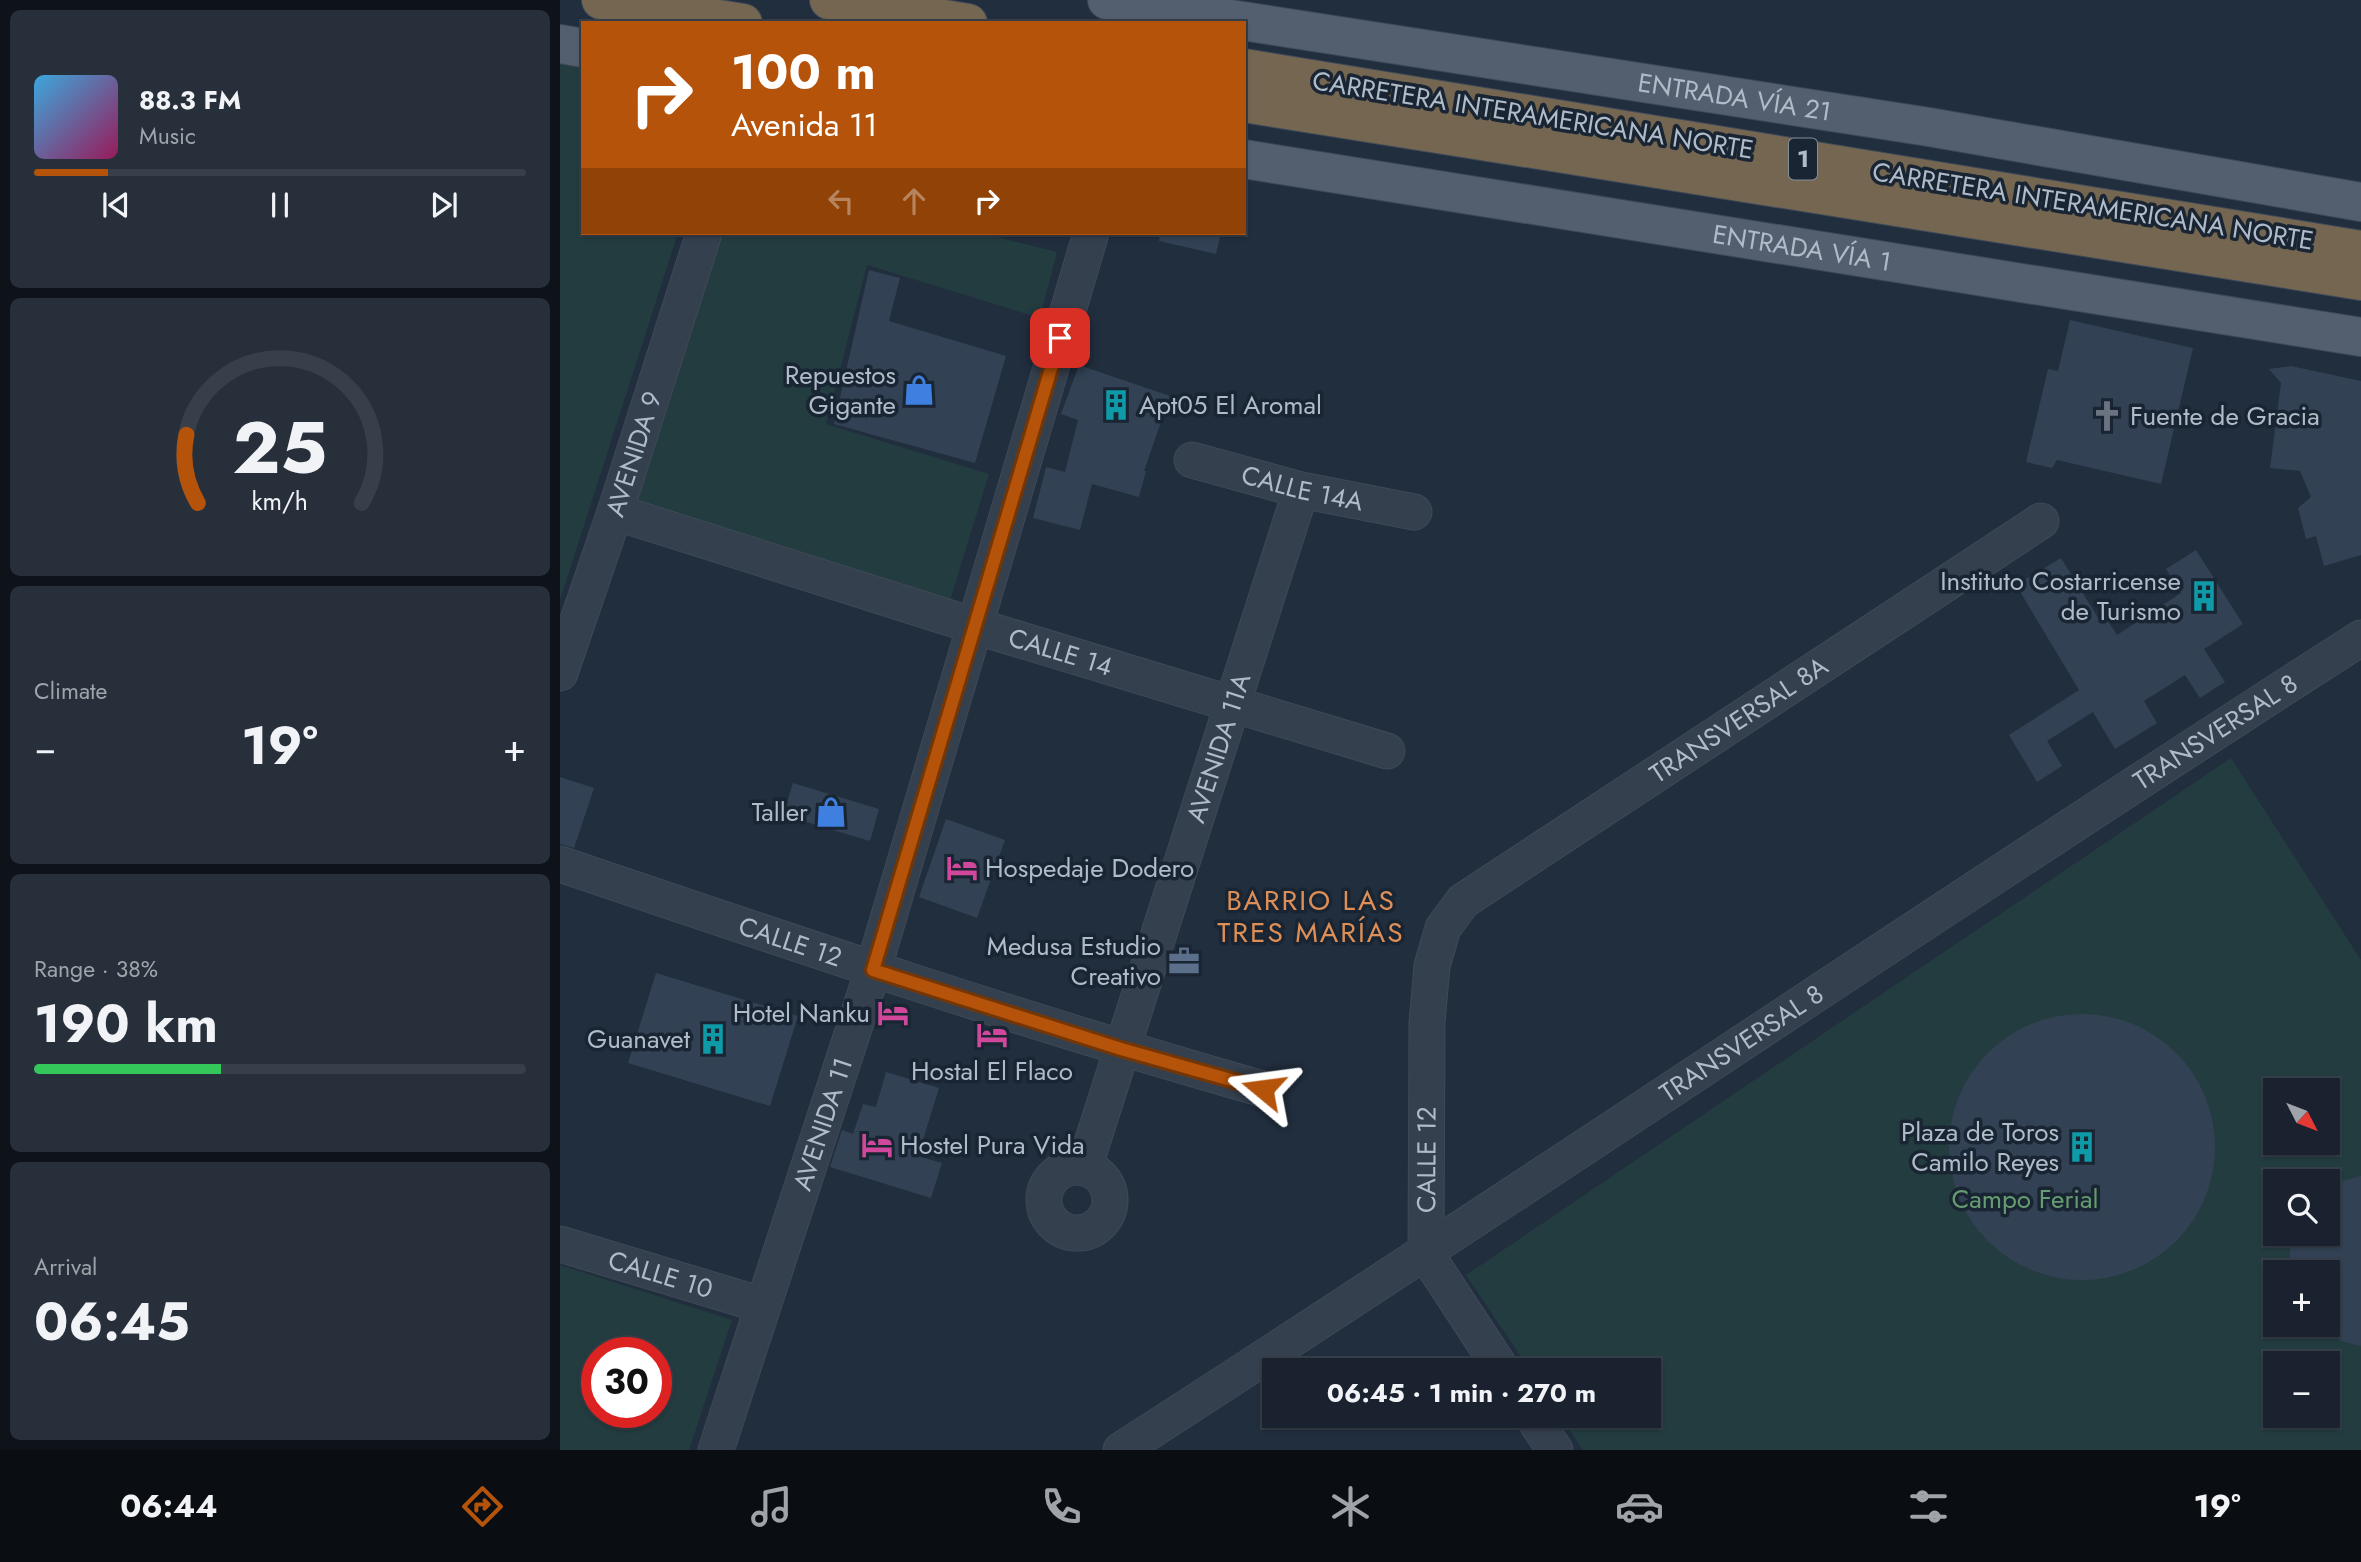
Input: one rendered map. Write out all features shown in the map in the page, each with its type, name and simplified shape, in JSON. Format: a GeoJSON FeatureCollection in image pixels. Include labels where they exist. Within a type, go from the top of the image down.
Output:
{"type":"FeatureCollection","features":[{"type":"Feature","properties":{"kind":"highway"},"geometry":{"type":"LineString","coordinates":[[601,0],[731,21]]}},
{"type":"Feature","properties":{"kind":"highway"},"geometry":{"type":"LineString","coordinates":[[829,0],[956,21]]}},
{"type":"Feature","properties":{"kind":"highway","name":"CARRETERA INTERAMERICANA NORTE"},"geometry":{"type":"LineString","coordinates":[[1246,68],[2361,250]]}},
{"type":"Feature","properties":{"kind":"highway","name":"CARRETERA INTERAMERICANA NORTE"},"geometry":{"type":"LineString","coordinates":[[1246,103],[2361,281]]}},
{"type":"Feature","properties":{"kind":"main road","name":"ENTRADA VÍA 21"},"geometry":{"type":"LineString","coordinates":[[1107,0],[1227,21]]}},
{"type":"Feature","properties":{"kind":"main road","name":"ENTRADA VÍA 21"},"geometry":{"type":"LineString","coordinates":[[1246,24],[1929,127],[2361,202]]}},
{"type":"Feature","properties":{"kind":"main road"},"geometry":{"type":"LineString","coordinates":[[560,44],[581,48]]}},
{"type":"Feature","properties":{"kind":"main road","name":"ENTRADA VÍA 1"},"geometry":{"type":"LineString","coordinates":[[1246,159],[2361,337]]}},
{"type":"Feature","properties":{"kind":"street","name":"AVENIDA 9"},"geometry":{"type":"LineString","coordinates":[[560,673],[615,512],[703,235]]}},
{"type":"Feature","properties":{"kind":"street","name":"AVENIDA 11"},"geometry":{"type":"LineString","coordinates":[[716,1450],[873,970],[1090,235]]}},
{"type":"Feature","properties":{"kind":"street","name":"CALLE 14A"},"geometry":{"type":"LineString","coordinates":[[1192,460],[1301,490],[1414,512]]}},
{"type":"Feature","properties":{"kind":"street","name":"AVENIDA 11A"},"geometry":{"type":"LineString","coordinates":[[1084,1168],[1301,490]]}},
{"type":"Feature","properties":{"kind":"street","name":"CALLE 14"},"geometry":{"type":"LineString","coordinates":[[615,512],[975,626],[1387,751]]}},
{"type":"Feature","properties":{"kind":"street","name":"TRANSVERSAL 8A"},"geometry":{"type":"LineString","coordinates":[[1443,928],[1462,901],[2041,521]]}},
{"type":"Feature","properties":{"kind":"street","name":"TRANSVERSAL 8"},"geometry":{"type":"LineString","coordinates":[[1121,1450],[1426,1254],[2200,741],[2361,638]]}},
{"type":"Feature","properties":{"kind":"street","name":"CALLE 12"},"geometry":{"type":"LineString","coordinates":[[560,864],[873,970],[1121,1049],[1263,1089]]}},
{"type":"Feature","properties":{"kind":"street","name":"CALLE 12"},"geometry":{"type":"LineString","coordinates":[[1426,1254],[1427,1023],[1432,966],[1443,928]]}},
{"type":"Feature","properties":{"kind":"street","name":"CALLE 10"},"geometry":{"type":"LineString","coordinates":[[560,1244],[762,1305]]}},
{"type":"Feature","properties":{"kind":"street"},"geometry":{"type":"LineString","coordinates":[[1426,1254],[1494,1358]]}},
{"type":"Feature","properties":{"kind":"street"},"geometry":{"type":"LineString","coordinates":[[1540,1428],[1555,1450]]}},
{"type":"Feature","properties":{"kind":"green space"},"geometry":{"type":"Polygon","coordinates":[[[560,31],[581,34],[581,235],[677,235],[560,600],[560,31]]]}},
{"type":"Feature","properties":{"kind":"green space"},"geometry":{"type":"Polygon","coordinates":[[[716,235],[989,235],[1057,252],[1040,318],[867,265],[826,424],[989,474],[949,604],[631,505],[716,235]]]}},
{"type":"Feature","properties":{"kind":"green space","name":"Campo Ferial"},"geometry":{"type":"Polygon","coordinates":[[[2231,758],[2361,960],[2361,1450],[1583,1450],[1568,1428],[1661,1428],[1661,1358],[1522,1358],[1466,1275],[2231,758]]]}},
{"type":"Feature","properties":{"kind":"green space"},"geometry":{"type":"Polygon","coordinates":[[[560,1265],[732,1320],[689,1450],[560,1450],[560,1265]]]}},
{"type":"Feature","properties":{"kind":"building"},"geometry":{"type":"Polygon","coordinates":[[[1160,235],[1221,235],[1216,254],[1159,241],[1160,235]]]}},
{"type":"Feature","properties":{"kind":"building","name":"Repuestos Gigante"},"geometry":{"type":"Polygon","coordinates":[[[869,270],[900,278],[889,321],[1006,356],[975,463],[834,424],[869,270]]]}},
{"type":"Feature","properties":{"kind":"building","name":"Fuente de Gracia"},"geometry":{"type":"Polygon","coordinates":[[[2070,320],[2193,348],[2161,484],[2057,460],[2052,468],[2026,462],[2048,369],[2058,371],[2070,320]]]}},
{"type":"Feature","properties":{"kind":"building"},"geometry":{"type":"Polygon","coordinates":[[[1079,365],[1170,396],[1144,471],[1139,497],[1092,484],[1080,530],[1033,518],[1046,467],[1065,472],[1078,420],[1061,414],[1079,365]]]}},
{"type":"Feature","properties":{"kind":"building"},"geometry":{"type":"Polygon","coordinates":[[[2291,366],[2361,381],[2361,555],[2324,566],[2316,536],[2306,539],[2298,508],[2311,497],[2300,471],[2270,468],[2281,383],[2269,369],[2291,366]]]}},
{"type":"Feature","properties":{"kind":"building"},"geometry":{"type":"Polygon","coordinates":[[[2196,550],[2243,624],[2204,649],[2225,682],[2200,698],[2185,675],[2144,701],[2157,723],[2115,749],[2093,712],[2047,741],[2062,766],[2037,782],[2009,735],[2079,690],[2016,585],[2061,558],[2102,624],[2108,621],[2117,635],[2181,593],[2166,569],[2196,550]]]}},
{"type":"Feature","properties":{"kind":"building"},"geometry":{"type":"Polygon","coordinates":[[[560,777],[594,788],[574,848],[560,844],[560,777]]]}},
{"type":"Feature","properties":{"kind":"building","name":"Taller"},"geometry":{"type":"Polygon","coordinates":[[[793,783],[879,809],[870,841],[783,815],[793,783]]]}},
{"type":"Feature","properties":{"kind":"building","name":"Hospedaje Dodero"},"geometry":{"type":"Polygon","coordinates":[[[946,819],[1005,840],[977,918],[919,897],[946,819]]]}},
{"type":"Feature","properties":{"kind":"building","name":"Guanavet"},"geometry":{"type":"Polygon","coordinates":[[[656,973],[798,1016],[770,1106],[628,1063],[656,973]]]}},
{"type":"Feature","properties":{"kind":"building","name":"Plaza de Toros Camilo Reyes"},"geometry":{"type":"Polygon","coordinates":[[[2082,1014],[2133,1024],[2176,1053],[2205,1096],[2215,1147],[2205,1198],[2176,1241],[2133,1270],[2082,1280],[2031,1270],[1988,1241],[1959,1198],[1949,1147],[1959,1096],[1988,1053],[2031,1024],[2082,1014]]]}},
{"type":"Feature","properties":{"kind":"building","name":"Hostel Pura Vida"},"geometry":{"type":"Polygon","coordinates":[[[886,1072],[939,1088],[918,1156],[942,1163],[931,1198],[830,1167],[842,1130],[853,1134],[863,1104],[876,1107],[886,1072]]]}},
{"type":"Feature","properties":{"kind":"building"},"geometry":{"type":"Polygon","coordinates":[[[2361,1176],[2361,1346],[2335,1337],[2340,1337],[2340,1260],[2290,1260],[2290,1246],[2340,1246],[2342,1181],[2361,1176]]]}},
{"type":"Feature","properties":{"kind":"place","name":"Repuestos Gigante"},"geometry":{"type":"Point","coordinates":[919,390]}},
{"type":"Feature","properties":{"kind":"place","name":"Apt05 El Aromal"},"geometry":{"type":"Point","coordinates":[1116,405]}},
{"type":"Feature","properties":{"kind":"place","name":"Fuente de Gracia"},"geometry":{"type":"Point","coordinates":[2107,416]}},
{"type":"Feature","properties":{"kind":"place","name":"Instituto Costarricense de Turismo"},"geometry":{"type":"Point","coordinates":[2204,596]}},
{"type":"Feature","properties":{"kind":"place","name":"Taller"},"geometry":{"type":"Point","coordinates":[831,812]}},
{"type":"Feature","properties":{"kind":"place","name":"Hospedaje Dodero"},"geometry":{"type":"Point","coordinates":[962,868]}},
{"type":"Feature","properties":{"kind":"place","name":"Medusa Estudio Creativo"},"geometry":{"type":"Point","coordinates":[1184,961]}},
{"type":"Feature","properties":{"kind":"place","name":"Hotel Nanku"},"geometry":{"type":"Point","coordinates":[893,1013]}},
{"type":"Feature","properties":{"kind":"place","name":"Hostal El Flaco"},"geometry":{"type":"Point","coordinates":[992,1035]}},
{"type":"Feature","properties":{"kind":"place","name":"Guanavet"},"geometry":{"type":"Point","coordinates":[713,1039]}},
{"type":"Feature","properties":{"kind":"place","name":"Hostel Pura Vida"},"geometry":{"type":"Point","coordinates":[877,1145]}},
{"type":"Feature","properties":{"kind":"place","name":"Plaza de Toros Camilo Reyes"},"geometry":{"type":"Point","coordinates":[2082,1147]}},
{"type":"Feature","properties":{"kind":"district","name":"BARRIO LAS TRES MARÍAS"},"geometry":{"type":"Point","coordinates":[1311,916]}},
{"type":"Feature","properties":{"kind":"route"},"geometry":{"type":"LineString","coordinates":[[1060,338],[873,970],[1121,1049],[1263,1089]]}}]}
